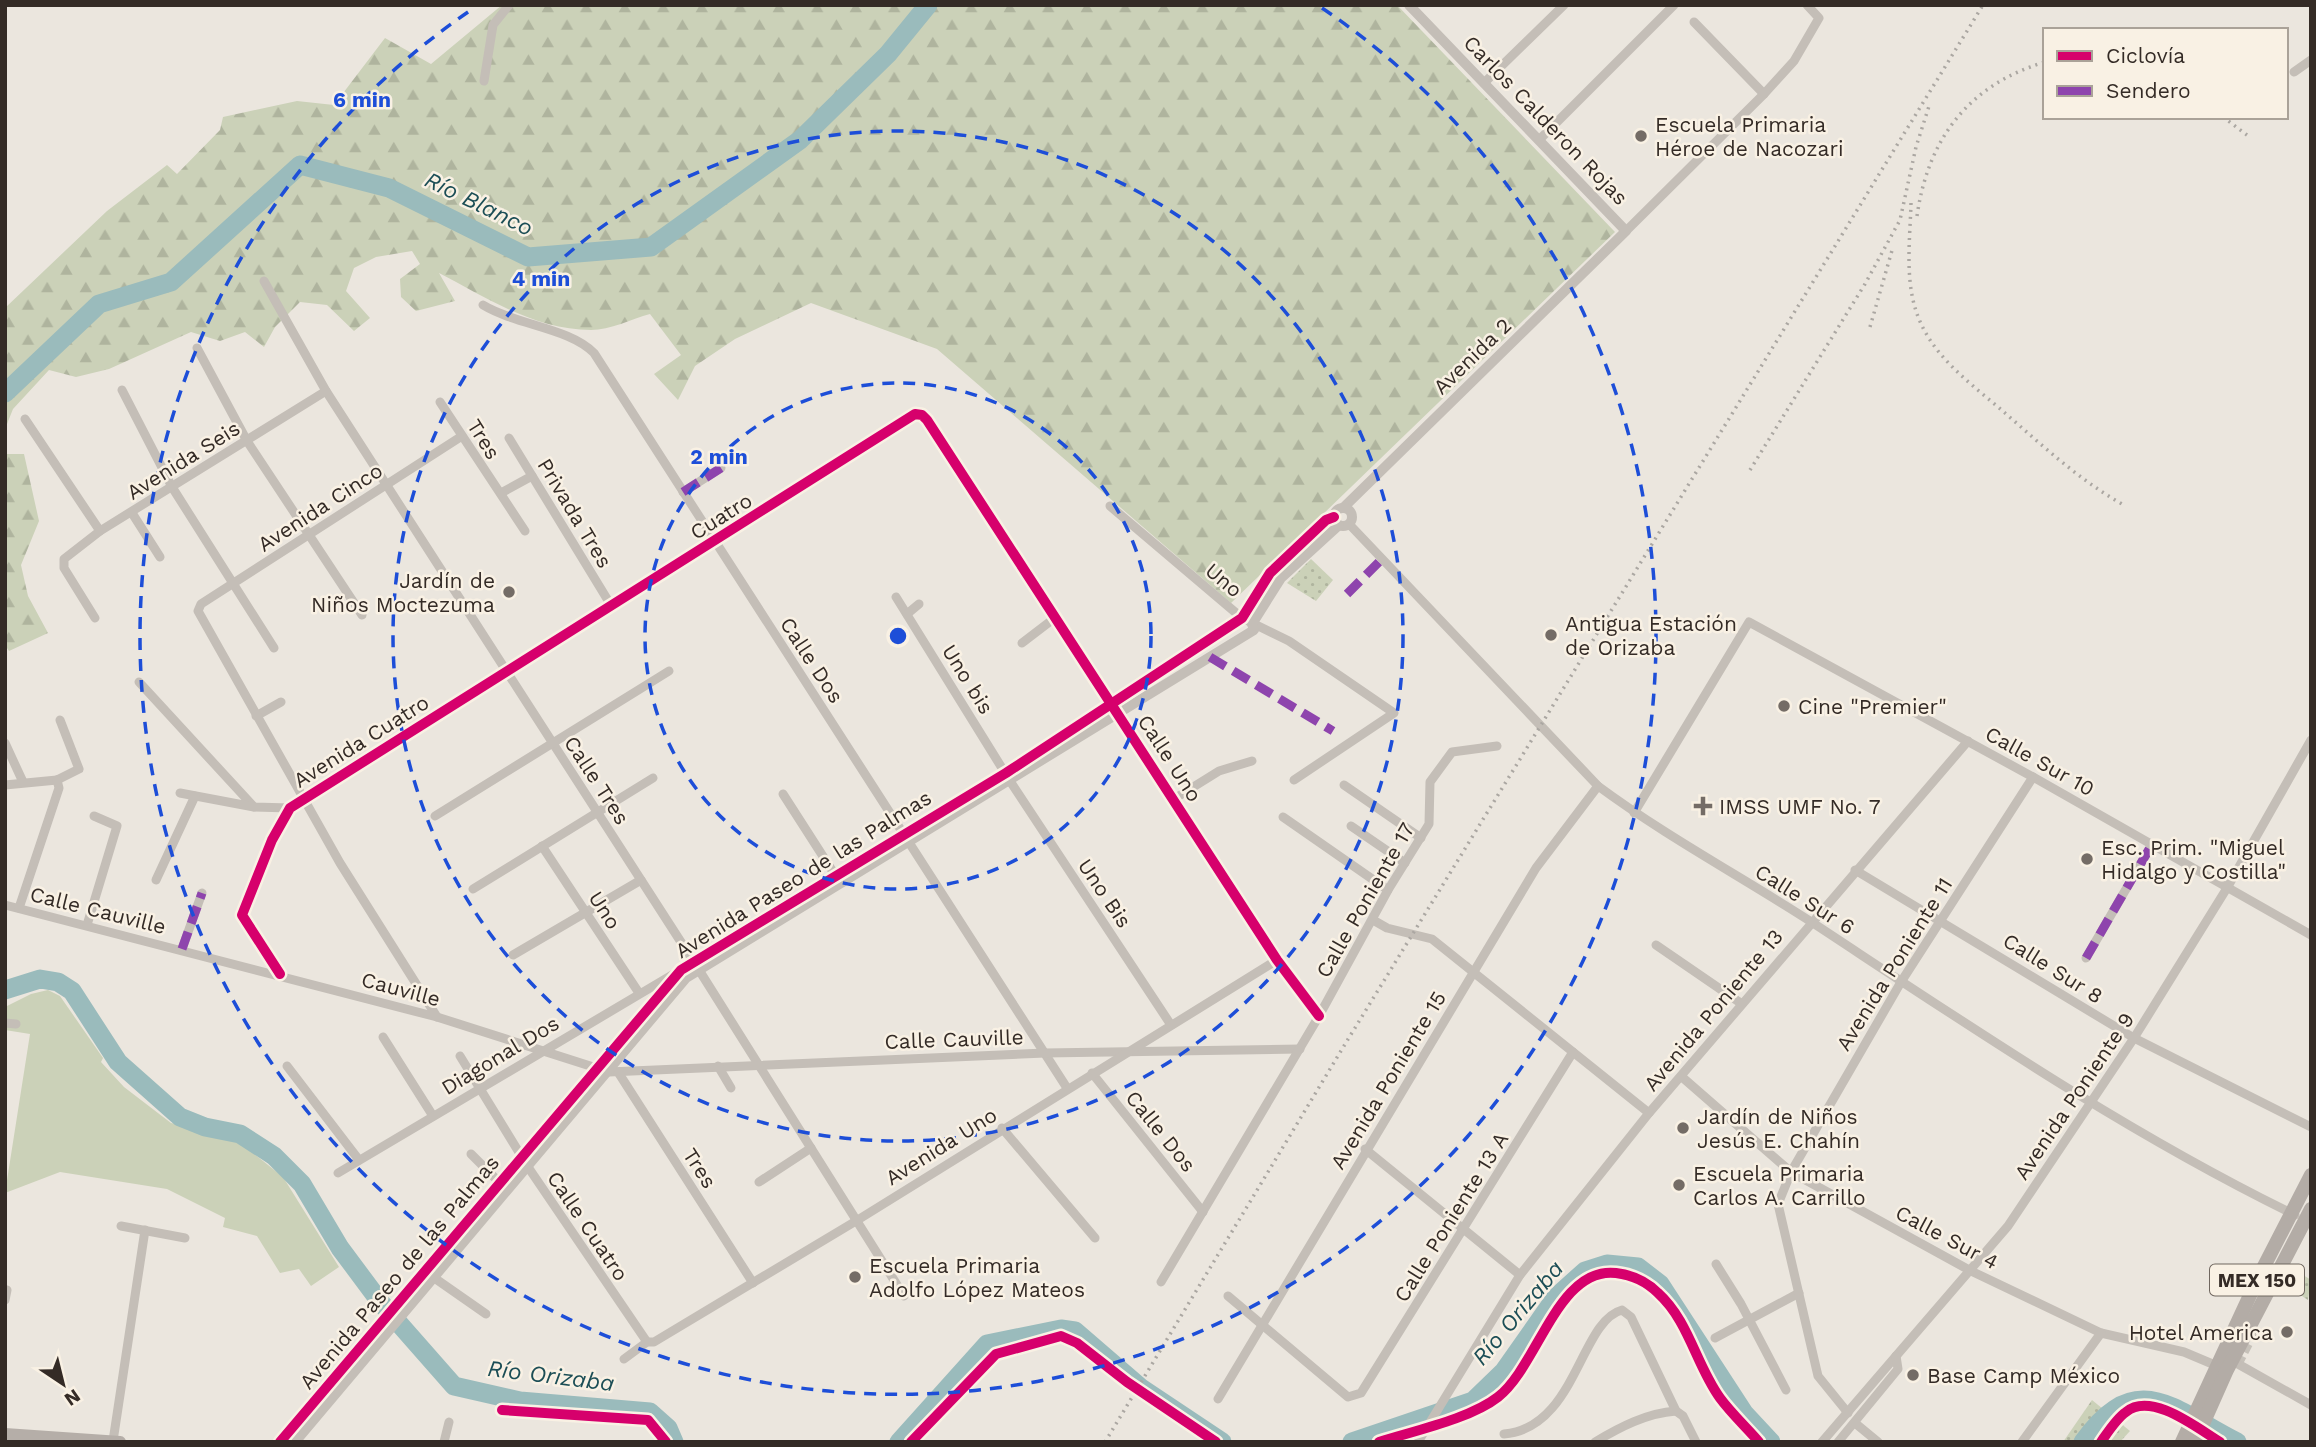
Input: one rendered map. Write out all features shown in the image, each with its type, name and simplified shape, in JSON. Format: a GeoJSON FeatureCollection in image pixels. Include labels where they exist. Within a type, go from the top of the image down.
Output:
{"type":"FeatureCollection","features":[{"type":"Feature","properties":{"kind":"main road","name":"MEX 150"},"geometry":{"type":"LineString","coordinates":[[2182,1442],[2195,1434],[2212,1390],[2227,1366],[2303,1214],[2311,1175]]}},
{"type":"Feature","properties":{"kind":"main road","name":"MEX 150"},"geometry":{"type":"LineString","coordinates":[[2227,1366],[2303,1214]]}},
{"type":"Feature","properties":{"kind":"main road"},"geometry":{"type":"LineString","coordinates":[[5,1434],[120,1442]]}},
{"type":"Feature","properties":{"kind":"street"},"geometry":{"type":"LineString","coordinates":[[484,81],[493,25],[509,5]]}},
{"type":"Feature","properties":{"kind":"street","name":"Carlos Calderon Rojas"},"geometry":{"type":"LineString","coordinates":[[1409,5],[1626,231]]}},
{"type":"Feature","properties":{"kind":"street"},"geometry":{"type":"LineString","coordinates":[[1484,82],[1564,5]]}},
{"type":"Feature","properties":{"kind":"street"},"geometry":{"type":"LineString","coordinates":[[1539,140],[1674,5]]}},
{"type":"Feature","properties":{"kind":"street"},"geometry":{"type":"LineString","coordinates":[[1626,231],[1794,61],[1819,18],[1807,5]]}},
{"type":"Feature","properties":{"kind":"street"},"geometry":{"type":"LineString","coordinates":[[1694,22],[1764,94]]}},
{"type":"Feature","properties":{"kind":"street"},"geometry":{"type":"LineString","coordinates":[[2294,72],[2311,60]]}},
{"type":"Feature","properties":{"kind":"street","name":"Avenida 2"},"geometry":{"type":"LineString","coordinates":[[1344,507],[1626,231]]}},
{"type":"Feature","properties":{"kind":"street","name":"Calle Tres"},"geometry":{"type":"LineString","coordinates":[[264,281],[326,391],[641,880],[904,1296]]}},
{"type":"Feature","properties":{"kind":"street","name":"Calle Dos"},"geometry":{"type":"LineString","coordinates":[[484,305],[508,319],[580,341],[587,346],[1067,1088]]}},
{"type":"Feature","properties":{"kind":"street"},"geometry":{"type":"LineString","coordinates":[[197,348],[247,440],[362,615]]}},
{"type":"Feature","properties":{"kind":"street"},"geometry":{"type":"LineString","coordinates":[[122,390],[172,487],[274,648]]}},
{"type":"Feature","properties":{"kind":"street","name":"Avenida Seis"},"geometry":{"type":"LineString","coordinates":[[95,618],[62,563],[100,531],[326,391]]}},
{"type":"Feature","properties":{"kind":"street","name":"Tres"},"geometry":{"type":"LineString","coordinates":[[440,402],[526,531]]}},
{"type":"Feature","properties":{"kind":"street","name":"Cuatro"},"geometry":{"type":"LineString","coordinates":[[612,607],[915,414],[922,415]]}},
{"type":"Feature","properties":{"kind":"street","name":"Calle Uno"},"geometry":{"type":"LineString","coordinates":[[922,415],[1277,960],[1319,1016]]}},
{"type":"Feature","properties":{"kind":"street"},"geometry":{"type":"LineString","coordinates":[[24,419],[100,531]]}},
{"type":"Feature","properties":{"kind":"street","name":"Avenida Cinco"},"geometry":{"type":"LineString","coordinates":[[256,716],[200,618],[198,607],[462,436]]}},
{"type":"Feature","properties":{"kind":"street","name":"Privada Tres"},"geometry":{"type":"LineString","coordinates":[[509,438],[612,607]]}},
{"type":"Feature","properties":{"kind":"street"},"geometry":{"type":"LineString","coordinates":[[683,492],[721,468]]}},
{"type":"Feature","properties":{"kind":"street"},"geometry":{"type":"LineString","coordinates":[[501,493],[532,476]]}},
{"type":"Feature","properties":{"kind":"street","name":"Uno"},"geometry":{"type":"LineString","coordinates":[[1110,506],[1247,621],[1289,641],[1394,713],[1294,780]]}},
{"type":"Feature","properties":{"kind":"street"},"geometry":{"type":"LineString","coordinates":[[1341,522],[1353,515],[1344,507]]}},
{"type":"Feature","properties":{"kind":"street","name":"Avenida Paseo de las Palmas"},"geometry":{"type":"LineString","coordinates":[[1341,522],[1336,510],[1344,507]]}},
{"type":"Feature","properties":{"kind":"street"},"geometry":{"type":"LineString","coordinates":[[132,513],[160,557]]}},
{"type":"Feature","properties":{"kind":"street","name":"Avenida Paseo de las Palmas"},"geometry":{"type":"LineString","coordinates":[[608,1072],[681,970],[695,965],[1008,777],[1247,621],[1270,573],[1326,520],[1341,522]]}},
{"type":"Feature","properties":{"kind":"street","name":"Calle Sur 6"},"geometry":{"type":"LineString","coordinates":[[1341,522],[1598,786],[1634,813],[1811,922],[2090,1104],[2189,1161],[2303,1214]]}},
{"type":"Feature","properties":{"kind":"street","name":"Uno bis"},"geometry":{"type":"LineString","coordinates":[[896,597],[1008,777]]}},
{"type":"Feature","properties":{"kind":"street"},"geometry":{"type":"LineString","coordinates":[[907,614],[919,604]]}},
{"type":"Feature","properties":{"kind":"street","name":"Avenida Cuatro"},"geometry":{"type":"LineString","coordinates":[[280,974],[242,915],[272,840],[290,808],[612,607]]}},
{"type":"Feature","properties":{"kind":"street"},"geometry":{"type":"LineString","coordinates":[[1022,643],[1056,617]]}},
{"type":"Feature","properties":{"kind":"street","name":"Avenida Paseo de las Palmas"},"geometry":{"type":"LineString","coordinates":[[1116,709],[1254,630],[1247,621]]}},
{"type":"Feature","properties":{"kind":"street","name":"Calle Sur 10"},"geometry":{"type":"LineString","coordinates":[[1634,813],[1749,622],[2033,777],[2311,935]]}},
{"type":"Feature","properties":{"kind":"street"},"geometry":{"type":"LineString","coordinates":[[435,816],[669,671]]}},
{"type":"Feature","properties":{"kind":"street"},"geometry":{"type":"LineString","coordinates":[[139,682],[254,807]]}},
{"type":"Feature","properties":{"kind":"street"},"geometry":{"type":"LineString","coordinates":[[281,702],[256,716],[437,1017]]}},
{"type":"Feature","properties":{"kind":"street"},"geometry":{"type":"LineString","coordinates":[[5,785],[57,780],[79,769],[60,720]]}},
{"type":"Feature","properties":{"kind":"street","name":"Avenida Poniente 9"},"geometry":{"type":"LineString","coordinates":[[1822,1442],[2008,1226],[2134,1038],[2307,754],[2311,740]]}},
{"type":"Feature","properties":{"kind":"street","name":"Avenida Poniente 13"},"geometry":{"type":"LineString","coordinates":[[1418,1442],[1520,1275],[1648,1113],[1682,1077],[1855,870],[1968,741]]}},
{"type":"Feature","properties":{"kind":"street"},"geometry":{"type":"LineString","coordinates":[[5,743],[23,782]]}},
{"type":"Feature","properties":{"kind":"street","name":"Calle Poniente 17"},"geometry":{"type":"LineString","coordinates":[[1161,1282],[1300,1049],[1388,890],[1429,824],[1430,782],[1452,752],[1497,746]]}},
{"type":"Feature","properties":{"kind":"street"},"geometry":{"type":"LineString","coordinates":[[1174,799],[1219,771],[1251,761]]}},
{"type":"Feature","properties":{"kind":"street","name":"Uno Bis"},"geometry":{"type":"LineString","coordinates":[[1008,777],[1171,1025]]}},
{"type":"Feature","properties":{"kind":"street","name":"Avenida Poniente 11"},"geometry":{"type":"LineString","coordinates":[[1799,1293],[1778,1204],[1791,1172],[1900,982],[2033,777]]}},
{"type":"Feature","properties":{"kind":"street"},"geometry":{"type":"LineString","coordinates":[[473,889],[653,778]]}},
{"type":"Feature","properties":{"kind":"street"},"geometry":{"type":"LineString","coordinates":[[19,908],[60,788],[57,780]]}},
{"type":"Feature","properties":{"kind":"street"},"geometry":{"type":"LineString","coordinates":[[1344,785],[1421,838]]}},
{"type":"Feature","properties":{"kind":"street","name":"Avenida Poniente 15"},"geometry":{"type":"LineString","coordinates":[[1218,1399],[1264,1326],[1365,1149],[1536,868],[1598,786]]}},
{"type":"Feature","properties":{"kind":"street"},"geometry":{"type":"LineString","coordinates":[[180,793],[254,807],[290,808]]}},
{"type":"Feature","properties":{"kind":"street"},"geometry":{"type":"LineString","coordinates":[[783,794],[835,874]]}},
{"type":"Feature","properties":{"kind":"street"},"geometry":{"type":"LineString","coordinates":[[156,880],[195,796]]}},
{"type":"Feature","properties":{"kind":"street"},"geometry":{"type":"LineString","coordinates":[[87,925],[117,826],[94,816]]}},
{"type":"Feature","properties":{"kind":"street"},"geometry":{"type":"LineString","coordinates":[[1283,817],[1388,890]]}},
{"type":"Feature","properties":{"kind":"street"},"geometry":{"type":"LineString","coordinates":[[1351,826],[1405,863]]}},
{"type":"Feature","properties":{"kind":"street","name":"Avenida Paseo de las Palmas"},"geometry":{"type":"LineString","coordinates":[[407,1301],[433,1277],[525,1162],[608,1072],[695,965],[835,874],[906,836]]}},
{"type":"Feature","properties":{"kind":"street","name":"Uno"},"geometry":{"type":"LineString","coordinates":[[542,846],[639,993]]}},
{"type":"Feature","properties":{"kind":"street"},"geometry":{"type":"LineString","coordinates":[[2086,958],[2151,846]]}},
{"type":"Feature","properties":{"kind":"street","name":"Calle Sur 8"},"geometry":{"type":"LineString","coordinates":[[1855,870],[1941,919],[2134,1038],[2311,1127]]}},
{"type":"Feature","properties":{"kind":"street"},"geometry":{"type":"LineString","coordinates":[[513,955],[641,880]]}},
{"type":"Feature","properties":{"kind":"street"},"geometry":{"type":"LineString","coordinates":[[182,949],[202,893]]}},
{"type":"Feature","properties":{"kind":"street","name":"Calle Cauville"},"geometry":{"type":"LineString","coordinates":[[5,905],[182,949]]}},
{"type":"Feature","properties":{"kind":"street"},"geometry":{"type":"LineString","coordinates":[[1373,920],[1387,928],[1424,935],[1648,1113]]}},
{"type":"Feature","properties":{"kind":"street"},"geometry":{"type":"LineString","coordinates":[[1656,945],[1742,1004]]}},
{"type":"Feature","properties":{"kind":"street","name":"Cauville"},"geometry":{"type":"LineString","coordinates":[[182,949],[437,1017],[608,1072]]}},
{"type":"Feature","properties":{"kind":"street","name":"Avenida Uno"},"geometry":{"type":"LineString","coordinates":[[624,1359],[647,1342],[654,1342],[856,1221],[1002,1128],[1277,960]]}},
{"type":"Feature","properties":{"kind":"street","name":"Diagonal Dos"},"geometry":{"type":"LineString","coordinates":[[338,1173],[681,970]]}},
{"type":"Feature","properties":{"kind":"street"},"geometry":{"type":"LineString","coordinates":[[5,1023],[16,1024]]}},
{"type":"Feature","properties":{"kind":"street"},"geometry":{"type":"LineString","coordinates":[[383,1037],[433,1116]]}},
{"type":"Feature","properties":{"kind":"street","name":"Calle Cauville"},"geometry":{"type":"LineString","coordinates":[[608,1072],[1130,1050],[1300,1049]]}},
{"type":"Feature","properties":{"kind":"street","name":"Calle Poniente 13 A"},"geometry":{"type":"LineString","coordinates":[[1264,1326],[1348,1397],[1355,1398],[1361,1393],[1573,1052]]}},
{"type":"Feature","properties":{"kind":"street","name":"Calle Cuatro"},"geometry":{"type":"LineString","coordinates":[[460,1056],[525,1162],[647,1342]]}},
{"type":"Feature","properties":{"kind":"street"},"geometry":{"type":"LineString","coordinates":[[287,1066],[359,1160]]}},
{"type":"Feature","properties":{"kind":"street"},"geometry":{"type":"LineString","coordinates":[[718,1066],[731,1088]]}},
{"type":"Feature","properties":{"kind":"street","name":"Tres"},"geometry":{"type":"LineString","coordinates":[[608,1072],[753,1283]]}},
{"type":"Feature","properties":{"kind":"street","name":"Calle Dos"},"geometry":{"type":"LineString","coordinates":[[1092,1073],[1203,1212]]}},
{"type":"Feature","properties":{"kind":"street","name":"Calle Sur 4"},"geometry":{"type":"LineString","coordinates":[[1682,1077],[1791,1172],[1971,1271],[2101,1333],[2185,1352],[2241,1369],[2311,1405]]}},
{"type":"Feature","properties":{"kind":"street"},"geometry":{"type":"LineString","coordinates":[[1002,1128],[1095,1238]]}},
{"type":"Feature","properties":{"kind":"street"},"geometry":{"type":"LineString","coordinates":[[759,1182],[811,1148]]}},
{"type":"Feature","properties":{"kind":"street"},"geometry":{"type":"LineString","coordinates":[[1365,1149],[1520,1275]]}},
{"type":"Feature","properties":{"kind":"street"},"geometry":{"type":"LineString","coordinates":[[471,1154],[500,1184]]}},
{"type":"Feature","properties":{"kind":"street","name":"Avenida Paseo de las Palmas"},"geometry":{"type":"LineString","coordinates":[[280,1442],[407,1301],[500,1184],[525,1162]]}},
{"type":"Feature","properties":{"kind":"street"},"geometry":{"type":"LineString","coordinates":[[121,1226],[185,1238]]}},
{"type":"Feature","properties":{"kind":"street"},"geometry":{"type":"LineString","coordinates":[[113,1441],[145,1230]]}},
{"type":"Feature","properties":{"kind":"street"},"geometry":{"type":"LineString","coordinates":[[1716,1264],[1786,1390]]}},
{"type":"Feature","properties":{"kind":"street"},"geometry":{"type":"LineString","coordinates":[[433,1277],[486,1314]]}},
{"type":"Feature","properties":{"kind":"street"},"geometry":{"type":"LineString","coordinates":[[2261,1319],[2273,1292],[2269,1284]]}},
{"type":"Feature","properties":{"kind":"street"},"geometry":{"type":"LineString","coordinates":[[1715,1338],[1799,1293],[1818,1376],[1848,1413]]}},
{"type":"Feature","properties":{"kind":"street"},"geometry":{"type":"LineString","coordinates":[[1228,1296],[1264,1326]]}},
{"type":"Feature","properties":{"kind":"street"},"geometry":{"type":"LineString","coordinates":[[1504,1434],[1529,1429],[1551,1410],[1606,1320],[1622,1310],[1632,1317],[1676,1411],[1683,1416],[1696,1442]]}},
{"type":"Feature","properties":{"kind":"street","name":"Avenida Paseo de las Palmas"},"geometry":{"type":"LineString","coordinates":[[295,1442],[386,1325]]}},
{"type":"Feature","properties":{"kind":"street"},"geometry":{"type":"LineString","coordinates":[[2022,1442],[2101,1333]]}},
{"type":"Feature","properties":{"kind":"street"},"geometry":{"type":"LineString","coordinates":[[1838,1442],[1898,1369],[1896,1356]]}},
{"type":"Feature","properties":{"kind":"street"},"geometry":{"type":"LineString","coordinates":[[1595,1442],[1619,1427],[1663,1412],[1676,1411]]}},
{"type":"Feature","properties":{"kind":"street"},"geometry":{"type":"LineString","coordinates":[[444,1442],[449,1422]]}},
{"type":"Feature","properties":{"kind":"street"},"geometry":{"type":"LineString","coordinates":[[1855,1423],[1878,1442]]}},
{"type":"Feature","properties":{"kind":"green space"},"geometry":{"type":"Polygon","coordinates":[[[502,5],[1397,5],[1615,232],[1231,603],[937,349],[811,303],[735,339],[695,366],[678,400],[654,374],[681,355],[650,314],[606,328],[570,329],[550,325],[512,311],[439,273],[455,301],[416,311],[401,297],[400,279],[420,264],[412,251],[376,257],[354,268],[346,291],[370,318],[354,331],[327,305],[300,302],[275,327],[264,347],[245,332],[220,341],[191,332],[109,369],[76,377],[49,370],[13,409],[5,429],[5,308],[107,211],[167,165],[177,174],[220,130],[223,117],[297,101],[334,105],[385,38],[431,64],[502,5]]]}},
{"type":"Feature","properties":{"kind":"green space"},"geometry":{"type":"Polygon","coordinates":[[[5,454],[24,454],[39,521],[21,565],[28,596],[48,633],[9,651],[5,645],[5,454]]]}},
{"type":"Feature","properties":{"kind":"green space"},"geometry":{"type":"Polygon","coordinates":[[[1311,559],[1333,580],[1316,601],[1287,583],[1311,559]]]}},
{"type":"Feature","properties":{"kind":"green space"},"geometry":{"type":"Polygon","coordinates":[[[48,990],[60,996],[103,1058],[101,1062],[124,1087],[171,1123],[233,1137],[283,1177],[339,1267],[311,1286],[299,1269],[280,1273],[257,1236],[223,1227],[225,1218],[167,1189],[60,1172],[5,1193],[30,1034],[5,1030],[5,1007],[31,994],[48,990]]]}},
{"type":"Feature","properties":{"kind":"green space"},"geometry":{"type":"Polygon","coordinates":[[[2289,1266],[2311,1280],[2308,1300],[2279,1281],[2289,1266]]]}},
{"type":"Feature","properties":{"kind":"green space"},"geometry":{"type":"Polygon","coordinates":[[[2092,1400],[2130,1431],[2120,1442],[2063,1442],[2092,1400]]]}},
{"type":"Feature","properties":{"kind":"waterway","name":"Río Blanco"},"geometry":{"type":"LineString","coordinates":[[5,393],[99,304],[171,282],[300,165],[389,188],[528,257],[651,247],[800,140],[888,54],[928,5]]}},
{"type":"Feature","properties":{"kind":"waterway","name":"Río Orizaba"},"geometry":{"type":"LineString","coordinates":[[5,990],[40,979],[58,982],[72,991],[118,1062],[180,1117],[205,1127],[240,1134],[274,1156],[302,1184],[340,1248],[381,1303],[454,1386],[520,1401],[650,1412],[668,1428],[674,1442]]}},
{"type":"Feature","properties":{"kind":"waterway","name":"Río Orizaba"},"geometry":{"type":"LineString","coordinates":[[1352,1442],[1473,1401],[1504,1371],[1556,1297],[1585,1271],[1607,1264],[1638,1267],[1660,1284],[1744,1413],[1771,1442]]}},
{"type":"Feature","properties":{"kind":"waterway","name":"Río Orizaba"},"geometry":{"type":"LineString","coordinates":[[899,1442],[987,1344],[1061,1329],[1075,1331],[1141,1388],[1222,1442]]}},
{"type":"Feature","properties":{"kind":"waterway","name":"Río Orizaba"},"geometry":{"type":"LineString","coordinates":[[2083,1442],[2102,1419],[2121,1406],[2138,1400],[2174,1408],[2237,1442]]}},
{"type":"Feature","properties":{"kind":"tunnel"},"geometry":{"type":"LineString","coordinates":[[2238,1364],[2257,1327]]}},
{"type":"Feature","properties":{"kind":"railway"},"geometry":{"type":"LineString","coordinates":[[1105,1442],[1350,1036],[1983,5]]}},
{"type":"Feature","properties":{"kind":"railway"},"geometry":{"type":"LineString","coordinates":[[1917,216],[1931,163],[1956,119],[1994,85],[2043,63]]}},
{"type":"Feature","properties":{"kind":"railway"},"geometry":{"type":"LineString","coordinates":[[1750,470],[1865,284],[1900,220],[1916,147],[1930,103]]}},
{"type":"Feature","properties":{"kind":"railway"},"geometry":{"type":"LineString","coordinates":[[2226,119],[2251,138]]}},
{"type":"Feature","properties":{"kind":"railway"},"geometry":{"type":"LineString","coordinates":[[1911,203],[1911,291],[1919,319],[1935,347],[1968,382],[2047,450],[2090,484],[2122,504]]}},
{"type":"Feature","properties":{"kind":"railway"},"geometry":{"type":"LineString","coordinates":[[1870,327],[1893,247]]}},
{"type":"Feature","properties":{"kind":"marked path"},"geometry":{"type":"LineString","coordinates":[[683,492],[721,468]]}},
{"type":"Feature","properties":{"kind":"marked path"},"geometry":{"type":"LineString","coordinates":[[1347,594],[1381,560]]}},
{"type":"Feature","properties":{"kind":"marked path"},"geometry":{"type":"LineString","coordinates":[[1210,657],[1333,731]]}},
{"type":"Feature","properties":{"kind":"marked path"},"geometry":{"type":"LineString","coordinates":[[2086,958],[2151,846]]}},
{"type":"Feature","properties":{"kind":"marked path"},"geometry":{"type":"LineString","coordinates":[[182,949],[202,893]]}},
{"type":"Feature","properties":{"kind":"cycle path"},"geometry":{"type":"LineString","coordinates":[[280,974],[242,915],[272,840],[290,808],[915,414],[922,415],[927,420],[1277,960],[1319,1016]]}},
{"type":"Feature","properties":{"kind":"cycle path"},"geometry":{"type":"LineString","coordinates":[[280,1442],[681,970],[1006,773],[1242,618],[1270,573],[1326,520],[1334,517]]}},
{"type":"Feature","properties":{"kind":"cycle path"},"geometry":{"type":"LineString","coordinates":[[1379,1442],[1457,1418],[1498,1397],[1525,1364],[1564,1301],[1579,1285],[1596,1275],[1616,1273],[1644,1282],[1669,1304],[1720,1398],[1759,1442]]}},
{"type":"Feature","properties":{"kind":"cycle path"},"geometry":{"type":"LineString","coordinates":[[911,1442],[996,1354],[1061,1336],[1077,1343],[1127,1382],[1216,1442]]}},
{"type":"Feature","properties":{"kind":"cycle path"},"geometry":{"type":"LineString","coordinates":[[2101,1442],[2126,1412],[2136,1407],[2148,1406],[2174,1414],[2220,1442]]}},
{"type":"Feature","properties":{"kind":"cycle path"},"geometry":{"type":"LineString","coordinates":[[502,1410],[648,1420],[666,1442]]}},
{"type":"Feature","properties":{"kind":"place","name":"Escuela Primaria Héroe de Nacozari"},"geometry":{"type":"Point","coordinates":[1641,136]}},
{"type":"Feature","properties":{"kind":"place","name":"Jardín de Niños Moctezuma"},"geometry":{"type":"Point","coordinates":[509,592]}},
{"type":"Feature","properties":{"kind":"place","name":"Antigua Estación de Orizaba"},"geometry":{"type":"Point","coordinates":[1551,635]}},
{"type":"Feature","properties":{"kind":"place","name":"Cine \"Premier\""},"geometry":{"type":"Point","coordinates":[1784,706]}},
{"type":"Feature","properties":{"kind":"place","name":"IMSS UMF No. 7"},"geometry":{"type":"Point","coordinates":[1703,806]}},
{"type":"Feature","properties":{"kind":"place","name":"Esc. Prim. \"Miguel Hidalgo y Costilla\""},"geometry":{"type":"Point","coordinates":[2087,859]}},
{"type":"Feature","properties":{"kind":"place","name":"Jardín de Niños Jesús E. Chahín"},"geometry":{"type":"Point","coordinates":[1683,1128]}},
{"type":"Feature","properties":{"kind":"place","name":"Escuela Primaria Carlos A. Carrillo"},"geometry":{"type":"Point","coordinates":[1679,1185]}},
{"type":"Feature","properties":{"kind":"place","name":"Escuela Primaria Adolfo López Mateos"},"geometry":{"type":"Point","coordinates":[855,1277]}},
{"type":"Feature","properties":{"kind":"place","name":"Hotel America"},"geometry":{"type":"Point","coordinates":[2287,1332]}},
{"type":"Feature","properties":{"kind":"place","name":"Base Camp México"},"geometry":{"type":"Point","coordinates":[1913,1375]}}]}
